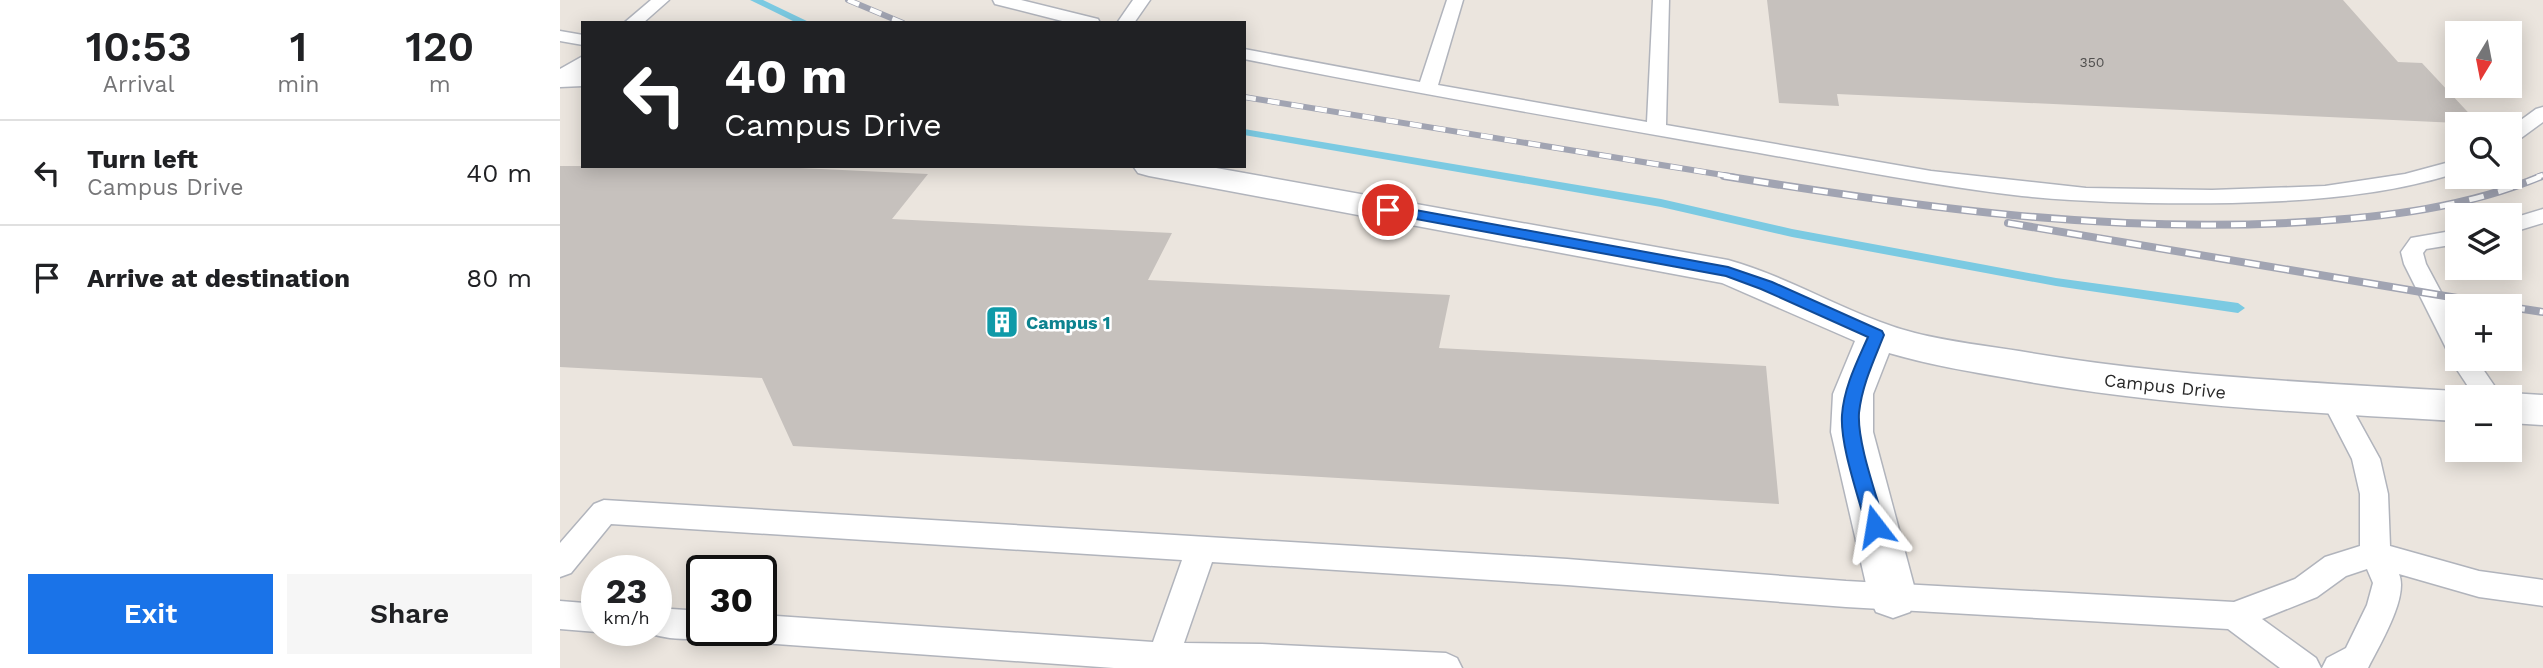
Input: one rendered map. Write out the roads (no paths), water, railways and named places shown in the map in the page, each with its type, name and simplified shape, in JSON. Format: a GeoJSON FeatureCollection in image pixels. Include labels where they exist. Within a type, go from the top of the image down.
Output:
{"type":"FeatureCollection","features":[{"type":"Feature","properties":{"kind":"street","name":"Campus Drive"},"geometry":{"type":"LineString","coordinates":[[1160,168],[1728,272],[1767,285],[1877,335],[1943,352],[2111,380],[2226,393],[2445,405]]}},
{"type":"Feature","properties":{"kind":"street"},"geometry":{"type":"LineString","coordinates":[[1877,335],[1853,394],[1852,432],[1893,597]]}},
{"type":"Feature","properties":{"kind":"street"},"geometry":{"type":"LineString","coordinates":[[2522,409],[2543,410]]}},
{"type":"Feature","properties":{"kind":"lane"},"geometry":{"type":"LineString","coordinates":[[635,21],[661,0]]}},
{"type":"Feature","properties":{"kind":"lane"},"geometry":{"type":"LineString","coordinates":[[1001,0],[1084,21]]}},
{"type":"Feature","properties":{"kind":"lane"},"geometry":{"type":"LineString","coordinates":[[1126,21],[1142,0]]}},
{"type":"Feature","properties":{"kind":"lane"},"geometry":{"type":"LineString","coordinates":[[1427,90],[1455,0]]}},
{"type":"Feature","properties":{"kind":"lane"},"geometry":{"type":"LineString","coordinates":[[1656,130],[1661,0]]}},
{"type":"Feature","properties":{"kind":"lane"},"geometry":{"type":"LineString","coordinates":[[560,36],[581,40]]}},
{"type":"Feature","properties":{"kind":"lane"},"geometry":{"type":"LineString","coordinates":[[1246,54],[1427,90],[1979,184],[2156,197],[2289,195],[2413,179],[2445,170]]}},
{"type":"Feature","properties":{"kind":"lane"},"geometry":{"type":"LineString","coordinates":[[2522,128],[2543,113]]}},
{"type":"Feature","properties":{"kind":"lane"},"geometry":{"type":"LineString","coordinates":[[2522,222],[2543,216]]}},
{"type":"Feature","properties":{"kind":"lane"},"geometry":{"type":"LineString","coordinates":[[2445,239],[2419,243],[2412,252],[2415,264],[2445,323]]}},
{"type":"Feature","properties":{"kind":"lane"},"geometry":{"type":"LineString","coordinates":[[2334,400],[2366,459],[2374,494],[2375,554],[2388,583],[2382,606],[2357,658],[2338,668]]}},
{"type":"Feature","properties":{"kind":"lane"},"geometry":{"type":"LineString","coordinates":[[560,564],[604,512],[1539,570],[1893,597],[2234,615],[2306,588],[2336,566],[2375,554],[2454,579],[2506,591],[2543,593]]}},
{"type":"Feature","properties":{"kind":"lane"},"geometry":{"type":"LineString","coordinates":[[1161,662],[1201,550]]}},
{"type":"Feature","properties":{"kind":"lane"},"geometry":{"type":"LineString","coordinates":[[560,615],[581,617]]}},
{"type":"Feature","properties":{"kind":"lane"},"geometry":{"type":"LineString","coordinates":[[2234,615],[2305,668]]}},
{"type":"Feature","properties":{"kind":"lane"},"geometry":{"type":"LineString","coordinates":[[777,630],[1161,662],[1262,657],[1446,668]]}},
{"type":"Feature","properties":{"kind":"waterway"},"geometry":{"type":"LineString","coordinates":[[755,0],[802,21]]}},
{"type":"Feature","properties":{"kind":"waterway"},"geometry":{"type":"LineString","coordinates":[[1246,132],[1661,203],[1792,233],[2056,282],[2238,308]]}},
{"type":"Feature","properties":{"kind":"railway"},"geometry":{"type":"LineString","coordinates":[[848,0],[898,21]]}},
{"type":"Feature","properties":{"kind":"railway"},"geometry":{"type":"LineString","coordinates":[[1246,97],[1735,177]]}},
{"type":"Feature","properties":{"kind":"railway"},"geometry":{"type":"LineString","coordinates":[[2537,177],[2543,175]]}},
{"type":"Feature","properties":{"kind":"railway"},"geometry":{"type":"LineString","coordinates":[[1724,176],[1868,198],[2013,215],[2085,221],[2231,225],[2395,214],[2484,196],[2542,176]]}},
{"type":"Feature","properties":{"kind":"railway"},"geometry":{"type":"LineString","coordinates":[[2008,223],[2445,296]]}},
{"type":"Feature","properties":{"kind":"railway"},"geometry":{"type":"LineString","coordinates":[[2522,309],[2543,312]]}},
{"type":"Feature","properties":{"kind":"place","name":"Campus 1"},"geometry":{"type":"Point","coordinates":[1002,322]}}]}
